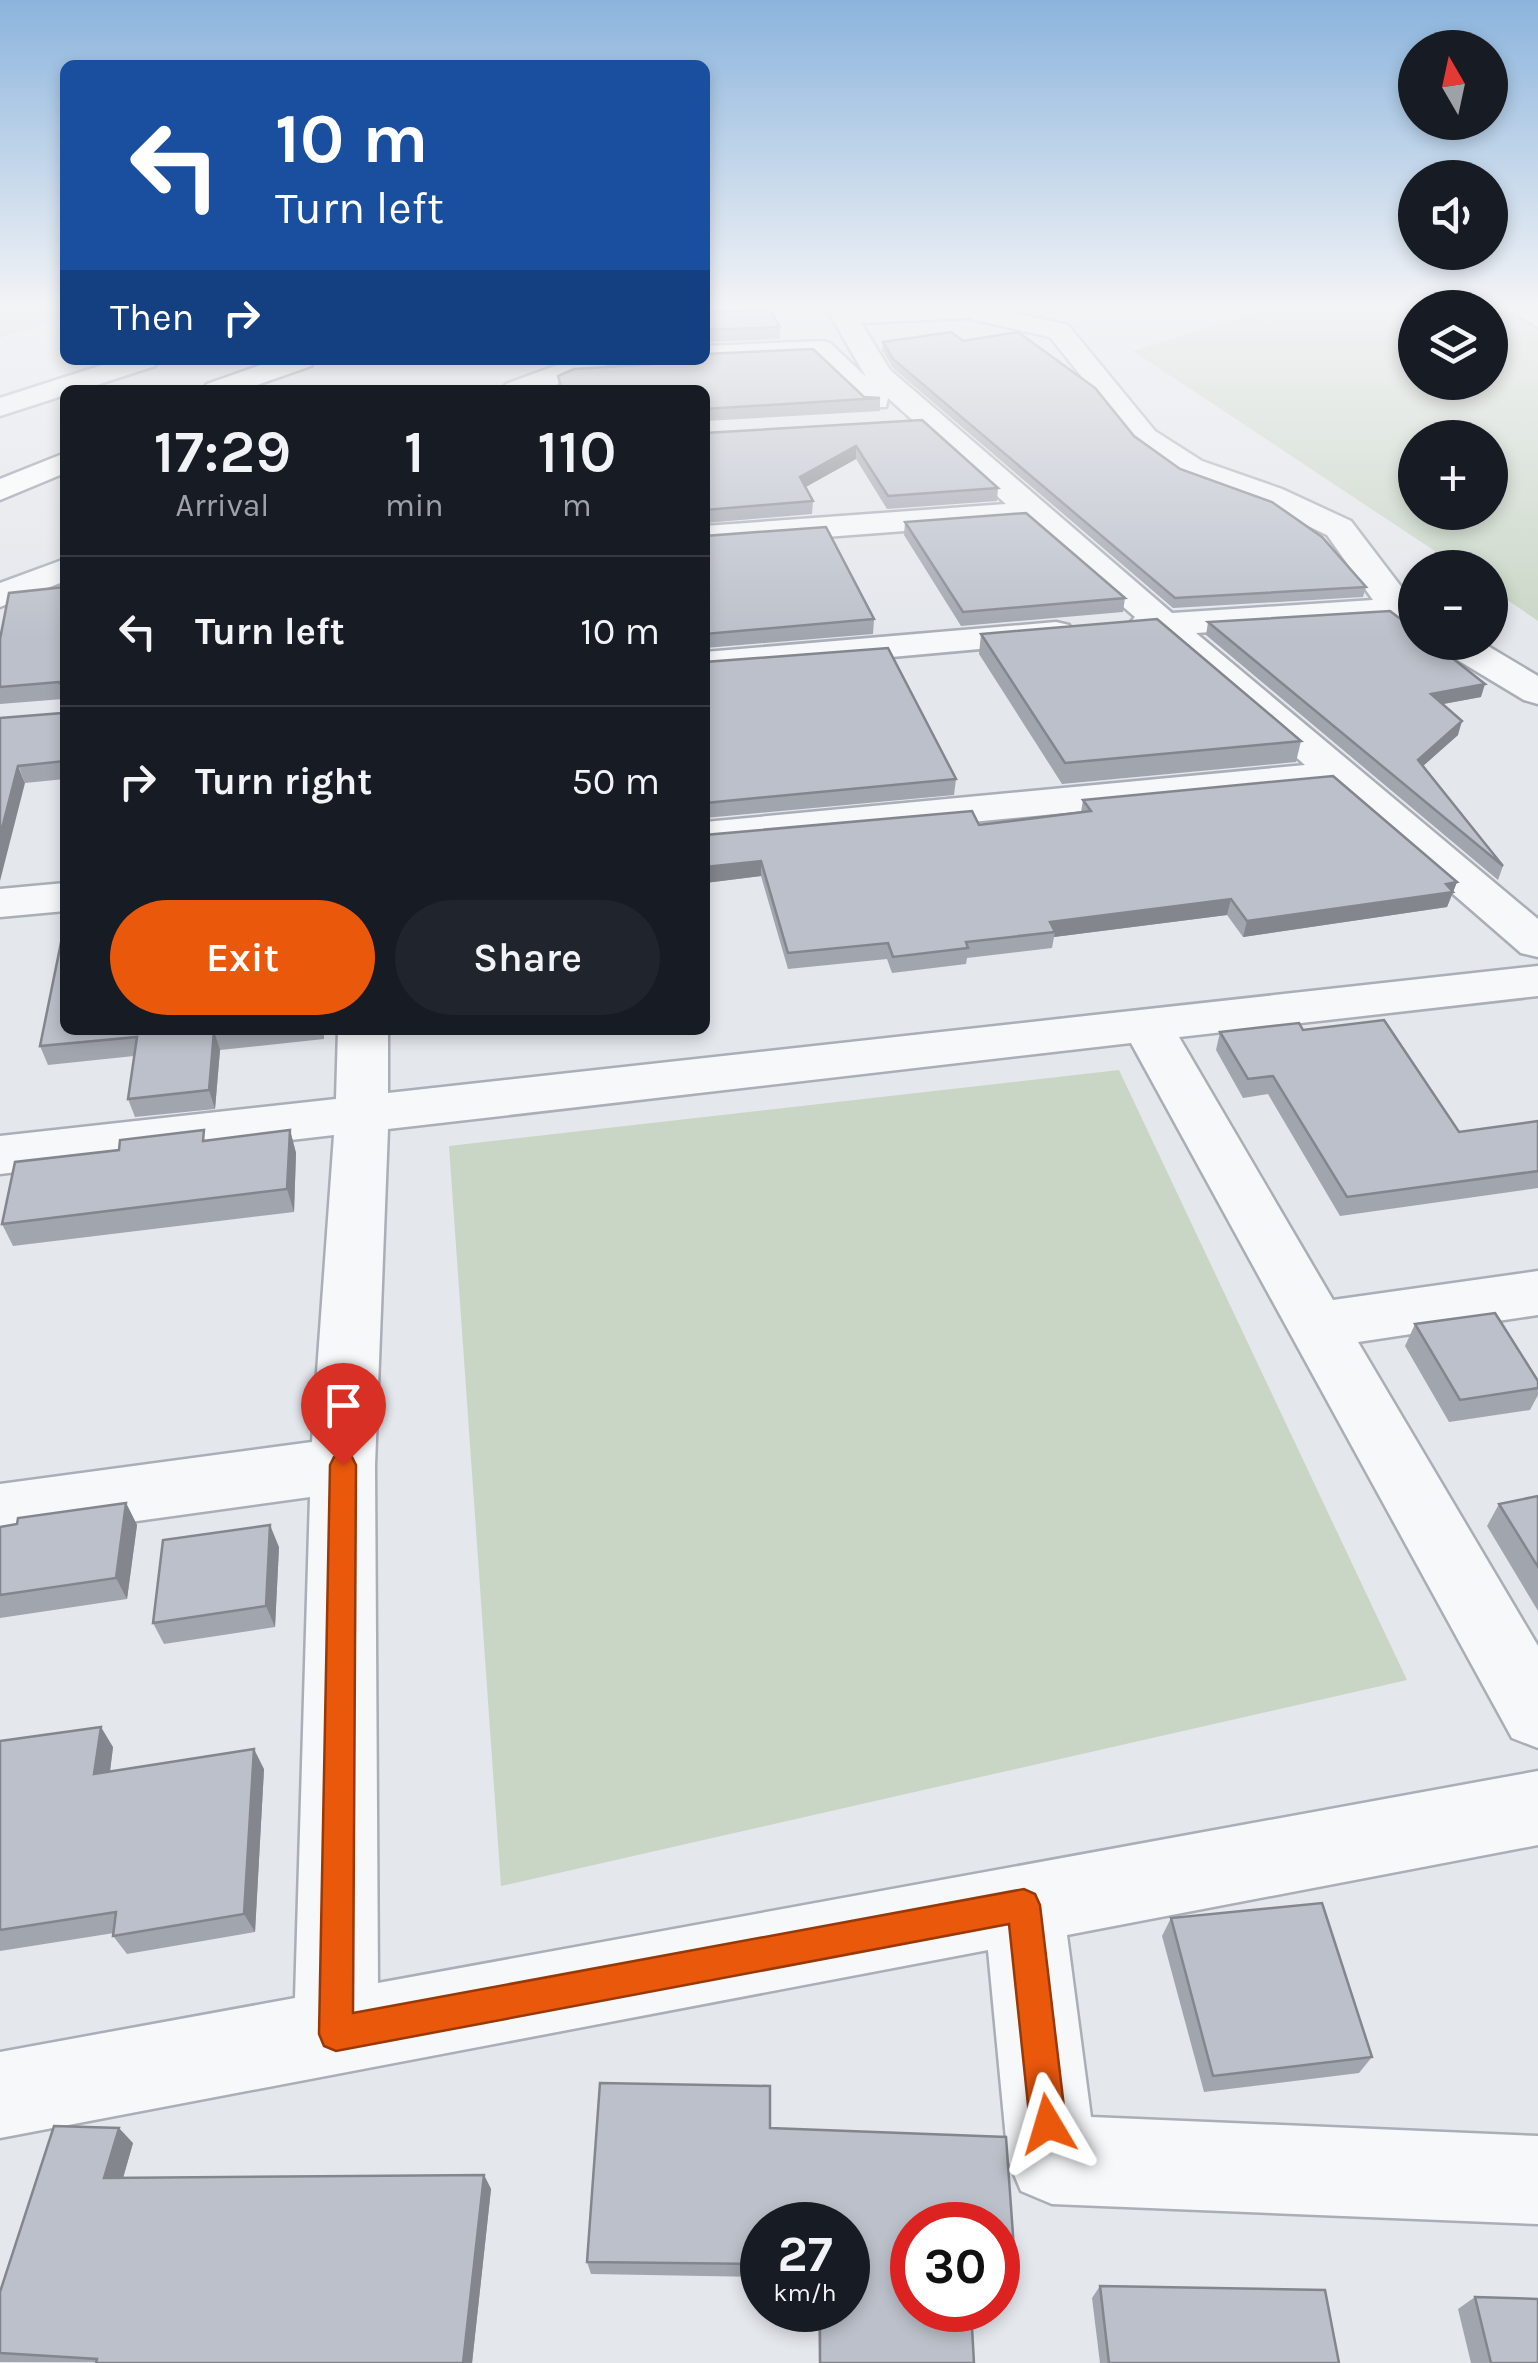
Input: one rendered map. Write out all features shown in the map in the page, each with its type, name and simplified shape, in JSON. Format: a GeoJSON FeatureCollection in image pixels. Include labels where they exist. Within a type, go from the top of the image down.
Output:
{"type":"FeatureCollection","features":[{"type":"Feature","properties":{"kind":"highway"},"geometry":{"type":"LineString","coordinates":[[0,474],[60,450]]}},
{"type":"Feature","properties":{"kind":"highway"},"geometry":{"type":"LineString","coordinates":[[0,490],[60,464]]}},
{"type":"Feature","properties":{"kind":"street"},"geometry":{"type":"LineString","coordinates":[[891,417],[896,422]]}},
{"type":"Feature","properties":{"kind":"street"},"geometry":{"type":"LineString","coordinates":[[931,417],[1032,512],[1167,623],[1538,943]]}},
{"type":"Feature","properties":{"kind":"street"},"geometry":{"type":"LineString","coordinates":[[1129,417],[1145,437],[1191,468],[1271,496],[1339,528],[1398,604]]}},
{"type":"Feature","properties":{"kind":"street"},"geometry":{"type":"LineString","coordinates":[[858,424],[934,420]]}},
{"type":"Feature","properties":{"kind":"street"},"geometry":{"type":"LineString","coordinates":[[710,536],[1032,512]]}},
{"type":"Feature","properties":{"kind":"street"},"geometry":{"type":"LineString","coordinates":[[12,591],[60,571]]}},
{"type":"Feature","properties":{"kind":"street"},"geometry":{"type":"LineString","coordinates":[[12,591],[60,583]]}},
{"type":"Feature","properties":{"kind":"street"},"geometry":{"type":"LineString","coordinates":[[710,663],[1167,623],[1398,614]]}},
{"type":"Feature","properties":{"kind":"street"},"geometry":{"type":"LineString","coordinates":[[1484,660],[1538,692]]}},
{"type":"Feature","properties":{"kind":"street"},"geometry":{"type":"LineString","coordinates":[[710,835],[1338,774]]}},
{"type":"Feature","properties":{"kind":"street"},"geometry":{"type":"LineString","coordinates":[[0,903],[60,897]]}},
{"type":"Feature","properties":{"kind":"street"},"geometry":{"type":"LineString","coordinates":[[0,1154],[1538,980]]}},
{"type":"Feature","properties":{"kind":"street"},"geometry":{"type":"LineString","coordinates":[[1147,1026],[1538,1714]]}},
{"type":"Feature","properties":{"kind":"street"},"geometry":{"type":"LineString","coordinates":[[336,2034],[343,1465],[363,1035]]}},
{"type":"Feature","properties":{"kind":"street"},"geometry":{"type":"LineString","coordinates":[[1317,1324],[1538,1294]]}},
{"type":"Feature","properties":{"kind":"street"},"geometry":{"type":"LineString","coordinates":[[0,1512],[343,1465]]}},
{"type":"Feature","properties":{"kind":"street"},"geometry":{"type":"LineString","coordinates":[[0,2095],[1538,1808]]}},
{"type":"Feature","properties":{"kind":"street"},"geometry":{"type":"LineString","coordinates":[[1024,1905],[1052,2160],[1538,2180]]}},
{"type":"Feature","properties":{"kind":"green space"},"geometry":{"type":"Polygon","coordinates":[[[1233,417],[1538,417],[1538,621],[1508,600],[1508,550],[1433,550],[1403,530],[1508,530],[1508,420],[1398,420],[1398,527],[1233,417]]]}},
{"type":"Feature","properties":{"kind":"green space"},"geometry":{"type":"Polygon","coordinates":[[[1119,1070],[1407,1680],[501,1886],[449,1146],[1119,1070]]]}},
{"type":"Feature","properties":{"kind":"building"},"geometry":{"type":"Polygon","coordinates":[[[962,417],[1119,417],[1134,436],[1180,469],[1272,502],[1322,537],[1366,587],[1175,598],[962,417]]]}},
{"type":"Feature","properties":{"kind":"building"},"geometry":{"type":"Polygon","coordinates":[[[922,420],[998,488],[888,496],[856,446],[800,477],[813,501],[710,510],[710,433],[922,420]]]}},
{"type":"Feature","properties":{"kind":"building"},"geometry":{"type":"Polygon","coordinates":[[[1026,513],[1125,598],[963,612],[905,522],[1026,513]]]}},
{"type":"Feature","properties":{"kind":"building"},"geometry":{"type":"Polygon","coordinates":[[[826,527],[874,619],[710,634],[710,536],[826,527]]]}},
{"type":"Feature","properties":{"kind":"building"},"geometry":{"type":"Polygon","coordinates":[[[60,588],[60,683],[0,687],[0,639],[9,593],[60,588]]]}},
{"type":"Feature","properties":{"kind":"building"},"geometry":{"type":"Polygon","coordinates":[[[1390,611],[1398,617],[1398,660],[1455,660],[1485,684],[1431,694],[1462,721],[1418,760],[1503,866],[1208,622],[1390,611]]]}},
{"type":"Feature","properties":{"kind":"building"},"geometry":{"type":"Polygon","coordinates":[[[1157,619],[1301,741],[1065,763],[981,634],[1157,619]]]}},
{"type":"Feature","properties":{"kind":"building"},"geometry":{"type":"Polygon","coordinates":[[[888,648],[956,779],[710,803],[710,662],[888,648]]]}},
{"type":"Feature","properties":{"kind":"building"},"geometry":{"type":"Polygon","coordinates":[[[60,713],[60,762],[18,766],[0,836],[0,718],[60,713]]]}},
{"type":"Feature","properties":{"kind":"building"},"geometry":{"type":"Polygon","coordinates":[[[1333,776],[1457,882],[1446,884],[1453,892],[1247,921],[1231,899],[1050,922],[1055,932],[966,942],[968,948],[893,957],[888,943],[788,953],[761,861],[710,866],[710,835],[972,811],[979,825],[1091,811],[1083,800],[1333,776]]]}},
{"type":"Feature","properties":{"kind":"building"},"geometry":{"type":"Polygon","coordinates":[[[60,948],[60,1035],[214,1035],[209,1090],[128,1099],[137,1037],[40,1046],[60,948]]]}},
{"type":"Feature","properties":{"kind":"building"},"geometry":{"type":"Polygon","coordinates":[[[1384,1020],[1459,1132],[1538,1121],[1538,1171],[1347,1197],[1273,1076],[1248,1079],[1220,1032],[1299,1023],[1303,1030],[1384,1020]]]}},
{"type":"Feature","properties":{"kind":"building"},"geometry":{"type":"Polygon","coordinates":[[[204,1130],[203,1141],[290,1130],[287,1189],[2,1224],[15,1162],[119,1150],[120,1140],[204,1130]]]}},
{"type":"Feature","properties":{"kind":"building"},"geometry":{"type":"Polygon","coordinates":[[[1495,1313],[1538,1381],[1538,1388],[1460,1400],[1415,1324],[1495,1313]]]}},
{"type":"Feature","properties":{"kind":"building"},"geometry":{"type":"Polygon","coordinates":[[[1538,1496],[1538,1567],[1499,1504],[1538,1496]]]}},
{"type":"Feature","properties":{"kind":"building"},"geometry":{"type":"Polygon","coordinates":[[[126,1503],[116,1578],[0,1595],[0,1527],[17,1524],[18,1518],[126,1503]]]}},
{"type":"Feature","properties":{"kind":"building"},"geometry":{"type":"Polygon","coordinates":[[[270,1525],[266,1606],[153,1623],[163,1540],[270,1525]]]}},
{"type":"Feature","properties":{"kind":"building"},"geometry":{"type":"Polygon","coordinates":[[[101,1727],[94,1774],[254,1749],[244,1914],[113,1936],[116,1912],[0,1930],[0,1741],[101,1727]]]}},
{"type":"Feature","properties":{"kind":"building"},"geometry":{"type":"Polygon","coordinates":[[[1322,1903],[1372,2057],[1213,2076],[1171,1918],[1322,1903]]]}},
{"type":"Feature","properties":{"kind":"building"},"geometry":{"type":"Polygon","coordinates":[[[600,2083],[770,2086],[770,2128],[1006,2137],[1011,2202],[890,2202],[890,2332],[972,2332],[974,2363],[820,2363],[820,2332],[870,2332],[870,2202],[740,2202],[740,2264],[587,2262],[600,2083]]]}},
{"type":"Feature","properties":{"kind":"building"},"geometry":{"type":"Polygon","coordinates":[[[54,2126],[119,2128],[104,2178],[484,2175],[463,2363],[96,2363],[97,2359],[0,2353],[0,2292],[54,2126]]]}},
{"type":"Feature","properties":{"kind":"building"},"geometry":{"type":"Polygon","coordinates":[[[1100,2286],[1325,2290],[1339,2363],[1109,2363],[1100,2286]]]}},
{"type":"Feature","properties":{"kind":"building"},"geometry":{"type":"Polygon","coordinates":[[[1475,2297],[1538,2299],[1538,2363],[1491,2363],[1475,2297]]]}},
{"type":"Feature","properties":{"kind":"route"},"geometry":{"type":"LineString","coordinates":[[343,1465],[336,2034],[1024,1905],[1048,2124]]}}]}
